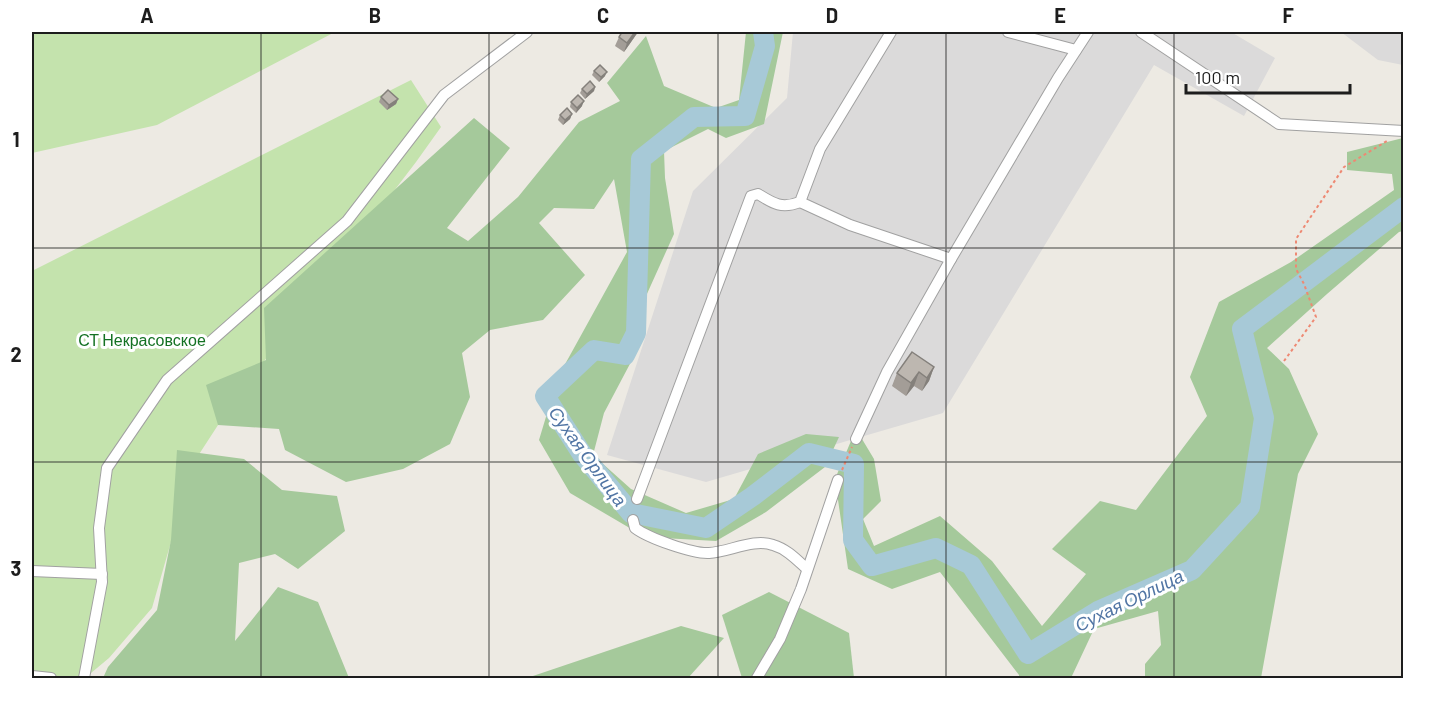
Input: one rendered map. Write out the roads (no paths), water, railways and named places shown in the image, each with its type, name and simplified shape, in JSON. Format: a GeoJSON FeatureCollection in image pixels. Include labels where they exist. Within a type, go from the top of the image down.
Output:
{"type":"FeatureCollection","features":[{"type":"Feature","properties":{"kind":"street"},"geometry":{"type":"LineString","coordinates":[[84,678],[102,582],[99,528],[107,468],[166,380],[347,221],[444,95],[527,32]]}},
{"type":"Feature","properties":{"kind":"street"},"geometry":{"type":"LineString","coordinates":[[637,499],[751,196],[758,194],[788,207],[800,202],[820,149],[891,32]]}},
{"type":"Feature","properties":{"kind":"street"},"geometry":{"type":"LineString","coordinates":[[1008,32],[1076,50]]}},
{"type":"Feature","properties":{"kind":"street"},"geometry":{"type":"LineString","coordinates":[[856,439],[887,372],[951,259],[1088,32]]}},
{"type":"Feature","properties":{"kind":"street"},"geometry":{"type":"LineString","coordinates":[[1141,32],[1279,124],[1404,131]]}},
{"type":"Feature","properties":{"kind":"street"},"geometry":{"type":"LineString","coordinates":[[800,202],[850,225],[951,259]]}},
{"type":"Feature","properties":{"kind":"street"},"geometry":{"type":"LineString","coordinates":[[757,678],[780,639],[838,480]]}},
{"type":"Feature","properties":{"kind":"street"},"geometry":{"type":"LineString","coordinates":[[633,520],[635,528],[643,534],[696,552],[710,553],[757,544],[771,544],[785,550],[807,569]]}},
{"type":"Feature","properties":{"kind":"street"},"geometry":{"type":"LineString","coordinates":[[32,571],[102,574]]}},
{"type":"Feature","properties":{"kind":"street"},"geometry":{"type":"LineString","coordinates":[[32,676],[51,678]]}},
{"type":"Feature","properties":{"kind":"waterway","name":"Сухая Орлица"},"geometry":{"type":"LineString","coordinates":[[763,32],[765,46],[745,116],[694,117],[641,159],[636,333],[625,355],[594,350],[545,396],[582,454],[631,513],[706,528],[809,453],[854,464],[853,540],[872,566],[936,548],[971,565],[1028,654],[1098,611],[1192,570],[1250,507],[1264,418],[1242,329],[1404,207]]}},
{"type":"Feature","properties":{"kind":"park label","name":"СТ Некрасовское"},"geometry":{"type":"Point","coordinates":[142,339]}}]}
